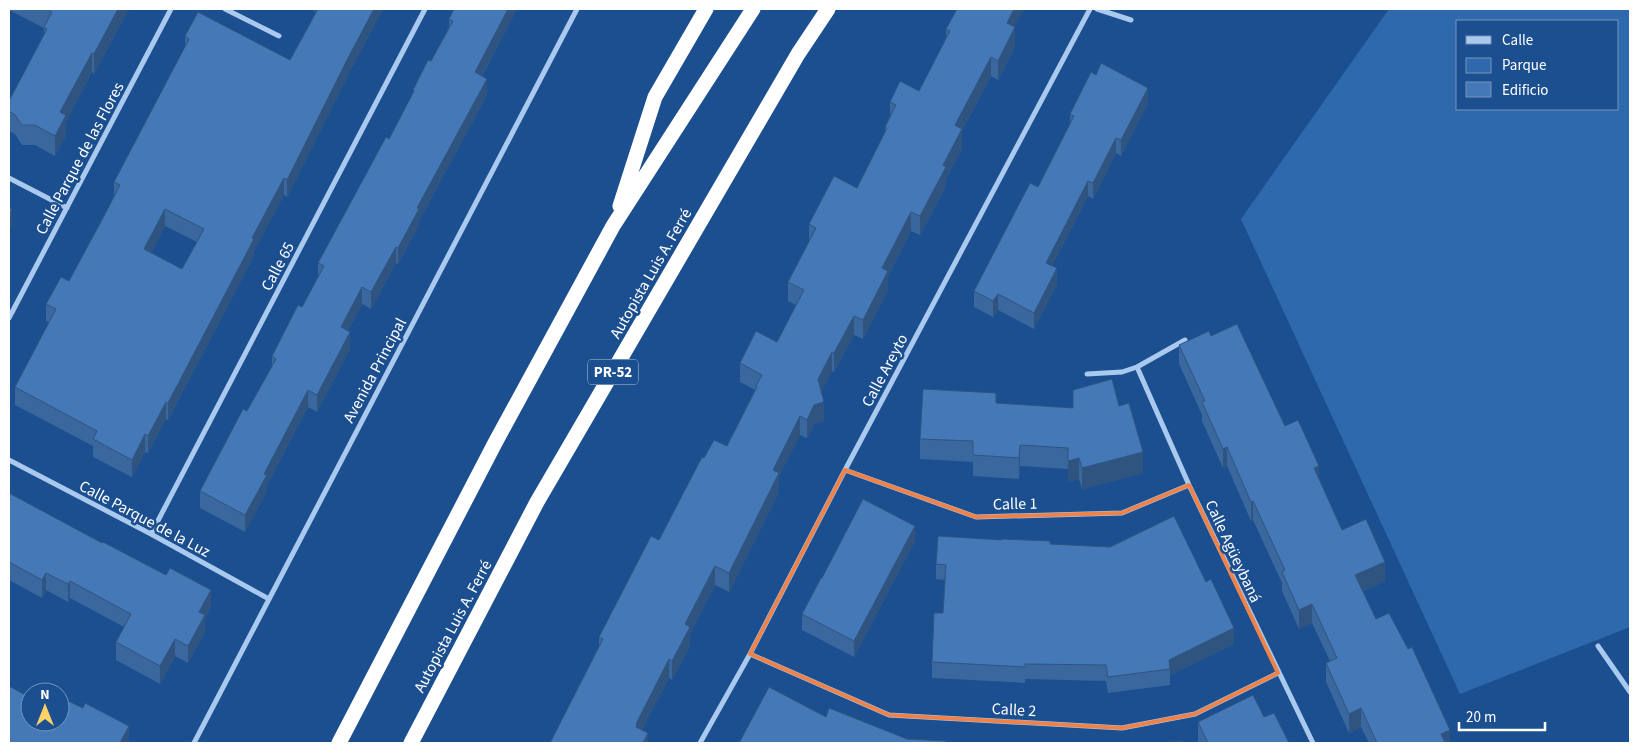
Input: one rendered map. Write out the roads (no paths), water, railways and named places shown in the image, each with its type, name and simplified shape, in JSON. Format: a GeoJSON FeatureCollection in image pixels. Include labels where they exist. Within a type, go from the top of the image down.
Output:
{"type":"FeatureCollection","features":[{"type":"Feature","properties":{"kind":"highway"},"geometry":{"type":"LineString","coordinates":[[613,226],[655,97],[706,9]]}},
{"type":"Feature","properties":{"kind":"highway"},"geometry":{"type":"LineString","coordinates":[[339,743],[495,443],[613,226],[753,9]]}},
{"type":"Feature","properties":{"kind":"highway","name":"Autopista Luis A. Ferré"},"geometry":{"type":"LineString","coordinates":[[411,743],[537,502],[798,54],[828,9]]}},
{"type":"Feature","properties":{"kind":"street","name":"Calle Parque de las Flores"},"geometry":{"type":"LineString","coordinates":[[9,318],[171,9]]}},
{"type":"Feature","properties":{"kind":"street"},"geometry":{"type":"LineString","coordinates":[[226,9],[279,36]]}},
{"type":"Feature","properties":{"kind":"street","name":"Calle 65"},"geometry":{"type":"LineString","coordinates":[[151,534],[425,9]]}},
{"type":"Feature","properties":{"kind":"street","name":"Avenida Principal"},"geometry":{"type":"LineString","coordinates":[[194,743],[577,9]]}},
{"type":"Feature","properties":{"kind":"street","name":"Calle Areyto"},"geometry":{"type":"LineString","coordinates":[[700,743],[750,654],[845,470],[1090,9]]}},
{"type":"Feature","properties":{"kind":"street"},"geometry":{"type":"LineString","coordinates":[[1097,9],[1131,20]]}},
{"type":"Feature","properties":{"kind":"street"},"geometry":{"type":"LineString","coordinates":[[9,178],[67,208]]}},
{"type":"Feature","properties":{"kind":"street"},"geometry":{"type":"LineString","coordinates":[[1087,374],[1122,372],[1137,367],[1185,340]]}},
{"type":"Feature","properties":{"kind":"street","name":"Calle Agüeybaná"},"geometry":{"type":"LineString","coordinates":[[1137,367],[1189,485],[1313,743]]}},
{"type":"Feature","properties":{"kind":"street","name":"Calle Parque de la Luz"},"geometry":{"type":"LineString","coordinates":[[9,460],[151,534],[269,599]]}},
{"type":"Feature","properties":{"kind":"street","name":"Calle 1"},"geometry":{"type":"LineString","coordinates":[[845,470],[976,517],[1122,513],[1189,485]]}},
{"type":"Feature","properties":{"kind":"street"},"geometry":{"type":"LineString","coordinates":[[1598,646],[1630,692]]}},
{"type":"Feature","properties":{"kind":"street","name":"Calle 2"},"geometry":{"type":"LineString","coordinates":[[750,654],[889,715],[1122,728],[1195,714],[1278,673]]}}]}
